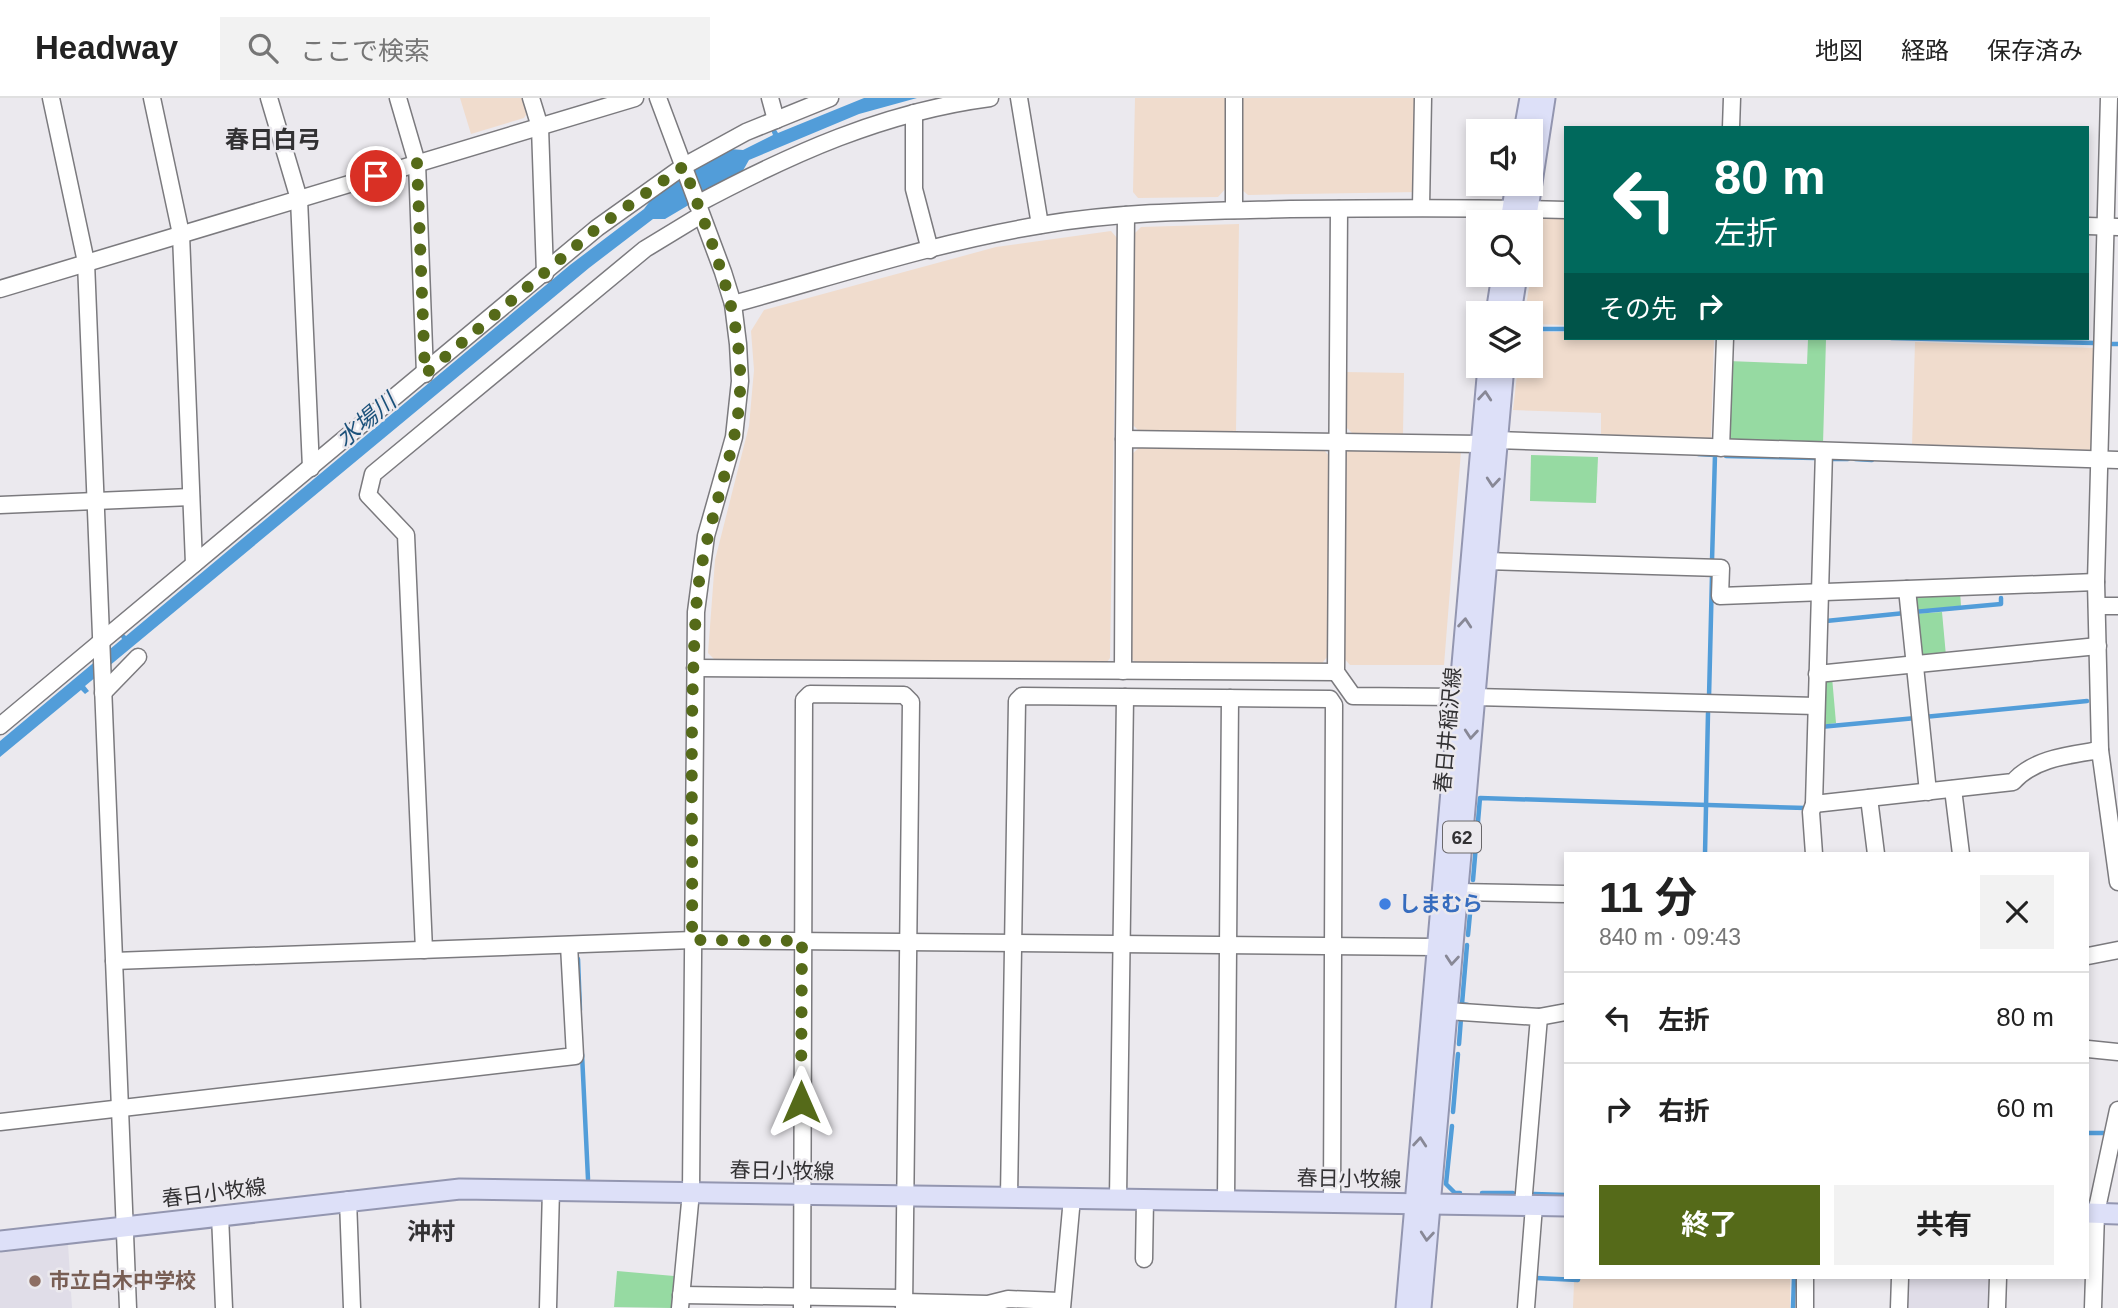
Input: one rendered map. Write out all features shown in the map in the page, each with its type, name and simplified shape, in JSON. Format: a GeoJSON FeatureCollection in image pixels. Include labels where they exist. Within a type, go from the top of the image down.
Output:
{"type":"FeatureCollection","features":[{"type":"Feature","properties":{"kind":"main road"},"geometry":{"type":"LineString","coordinates":[[1526,119],[1530,98]]}},
{"type":"Feature","properties":{"kind":"main road"},"geometry":{"type":"LineString","coordinates":[[1520,210],[1545,98]]}},
{"type":"Feature","properties":{"kind":"main road","name":"春日井稲沢線"},"geometry":{"type":"LineString","coordinates":[[1421,1308],[1422,1203],[1436,947],[1466,697],[1486,561],[1489,378]]}},
{"type":"Feature","properties":{"kind":"main road","name":"春日井稲沢線"},"geometry":{"type":"LineString","coordinates":[[1406,1308],[1447,1011],[1457,892],[1466,697],[1488,442],[1501,378]]}},
{"type":"Feature","properties":{"kind":"main road","name":"春日小牧線"},"geometry":{"type":"LineString","coordinates":[[0,1241],[460,1189],[1564,1206]]}},
{"type":"Feature","properties":{"kind":"main road"},"geometry":{"type":"LineString","coordinates":[[2092,1213],[2118,1214]]}},
{"type":"Feature","properties":{"kind":"street"},"geometry":{"type":"LineString","coordinates":[[51,98],[86,262],[128,1308]]}},
{"type":"Feature","properties":{"kind":"street"},"geometry":{"type":"LineString","coordinates":[[152,98],[181,234],[194,564]]}},
{"type":"Feature","properties":{"kind":"street"},"geometry":{"type":"LineString","coordinates":[[269,98],[299,199],[311,468]]}},
{"type":"Feature","properties":{"kind":"street"},"geometry":{"type":"LineString","coordinates":[[398,98],[417,163],[425,374]]}},
{"type":"Feature","properties":{"kind":"street"},"geometry":{"type":"LineString","coordinates":[[531,98],[540,127],[545,274]]}},
{"type":"Feature","properties":{"kind":"street"},"geometry":{"type":"LineString","coordinates":[[0,289],[635,98]]}},
{"type":"Feature","properties":{"kind":"street"},"geometry":{"type":"LineString","coordinates":[[658,98],[733,304],[738,344],[738,411],[700,566],[695,668],[691,1192],[681,1301],[988,1304],[1008,1299],[1061,1304],[1072,1198]]}},
{"type":"Feature","properties":{"kind":"street"},"geometry":{"type":"LineString","coordinates":[[771,98],[776,120]]}},
{"type":"Feature","properties":{"kind":"street"},"geometry":{"type":"LineString","coordinates":[[0,726],[103,644],[194,564],[597,228],[684,166],[746,132],[830,98]]}},
{"type":"Feature","properties":{"kind":"street"},"geometry":{"type":"LineString","coordinates":[[424,950],[406,535],[368,495],[373,474],[645,249],[699,209],[819,143],[914,113],[990,98]]}},
{"type":"Feature","properties":{"kind":"street"},"geometry":{"type":"LineString","coordinates":[[1019,98],[1040,225]]}},
{"type":"Feature","properties":{"kind":"street"},"geometry":{"type":"LineString","coordinates":[[1234,98],[1234,210]]}},
{"type":"Feature","properties":{"kind":"street"},"geometry":{"type":"LineString","coordinates":[[1421,207],[1423,98]]}},
{"type":"Feature","properties":{"kind":"street"},"geometry":{"type":"LineString","coordinates":[[1731,126],[1732,98]]}},
{"type":"Feature","properties":{"kind":"street"},"geometry":{"type":"LineString","coordinates":[[2109,98],[2111,226],[2096,582],[2100,750],[2114,817],[2118,882]]}},
{"type":"Feature","properties":{"kind":"street"},"geometry":{"type":"LineString","coordinates":[[914,113],[914,189],[930,250]]}},
{"type":"Feature","properties":{"kind":"street"},"geometry":{"type":"LineString","coordinates":[[733,304],[930,250],[1040,225],[1126,215],[1234,210],[1421,207],[1466,211]]}},
{"type":"Feature","properties":{"kind":"street"},"geometry":{"type":"LineString","coordinates":[[1339,209],[1335,672],[1353,696],[1816,706]]}},
{"type":"Feature","properties":{"kind":"street"},"geometry":{"type":"LineString","coordinates":[[1543,213],[1564,210]]}},
{"type":"Feature","properties":{"kind":"street"},"geometry":{"type":"LineString","coordinates":[[1123,671],[1126,215]]}},
{"type":"Feature","properties":{"kind":"street"},"geometry":{"type":"LineString","coordinates":[[2089,226],[2111,226]]}},
{"type":"Feature","properties":{"kind":"street"},"geometry":{"type":"LineString","coordinates":[[1721,448],[1725,340]]}},
{"type":"Feature","properties":{"kind":"street"},"geometry":{"type":"LineString","coordinates":[[1124,439],[1488,442],[2118,460]]}},
{"type":"Feature","properties":{"kind":"street"},"geometry":{"type":"LineString","coordinates":[[1814,852],[1811,811],[1814,804],[1824,452]]}},
{"type":"Feature","properties":{"kind":"street"},"geometry":{"type":"LineString","coordinates":[[0,505],[191,497]]}},
{"type":"Feature","properties":{"kind":"street"},"geometry":{"type":"LineString","coordinates":[[1486,561],[1721,568],[1720,596],[2096,582]]}},
{"type":"Feature","properties":{"kind":"street"},"geometry":{"type":"LineString","coordinates":[[1907,589],[1928,792]]}},
{"type":"Feature","properties":{"kind":"street"},"geometry":{"type":"LineString","coordinates":[[2097,606],[2118,606]]}},
{"type":"Feature","properties":{"kind":"street"},"geometry":{"type":"LineString","coordinates":[[1817,674],[2098,646]]}},
{"type":"Feature","properties":{"kind":"street"},"geometry":{"type":"LineString","coordinates":[[103,690],[138,657]]}},
{"type":"Feature","properties":{"kind":"street"},"geometry":{"type":"LineString","coordinates":[[695,668],[1335,672]]}},
{"type":"Feature","properties":{"kind":"street"},"geometry":{"type":"LineString","coordinates":[[801,1303],[804,700],[810,694],[904,695],[911,702],[907,1196],[903,1303]]}},
{"type":"Feature","properties":{"kind":"street"},"geometry":{"type":"LineString","coordinates":[[1009,1197],[1017,701],[1022,696],[1330,699],[1334,705],[1332,1202]]}},
{"type":"Feature","properties":{"kind":"street"},"geometry":{"type":"LineString","coordinates":[[1118,1199],[1125,697]]}},
{"type":"Feature","properties":{"kind":"street"},"geometry":{"type":"LineString","coordinates":[[1226,1200],[1230,698]]}},
{"type":"Feature","properties":{"kind":"street"},"geometry":{"type":"LineString","coordinates":[[1814,804],[2013,782],[2034,766],[2058,757],[2100,750]]}},
{"type":"Feature","properties":{"kind":"street"},"geometry":{"type":"LineString","coordinates":[[1953,789],[1961,852]]}},
{"type":"Feature","properties":{"kind":"street"},"geometry":{"type":"LineString","coordinates":[[1869,798],[1876,852]]}},
{"type":"Feature","properties":{"kind":"street"},"geometry":{"type":"LineString","coordinates":[[1457,892],[1564,894]]}},
{"type":"Feature","properties":{"kind":"street"},"geometry":{"type":"LineString","coordinates":[[114,961],[692,940],[1436,947]]}},
{"type":"Feature","properties":{"kind":"street"},"geometry":{"type":"LineString","coordinates":[[0,1122],[575,1056],[569,945]]}},
{"type":"Feature","properties":{"kind":"street"},"geometry":{"type":"LineString","coordinates":[[2089,956],[2118,950]]}},
{"type":"Feature","properties":{"kind":"street"},"geometry":{"type":"LineString","coordinates":[[1447,1011],[1539,1017],[1564,1012]]}},
{"type":"Feature","properties":{"kind":"street"},"geometry":{"type":"LineString","coordinates":[[1526,1308],[1528,1205],[1539,1017]]}},
{"type":"Feature","properties":{"kind":"street"},"geometry":{"type":"LineString","coordinates":[[2089,1049],[2118,1052]]}},
{"type":"Feature","properties":{"kind":"street"},"geometry":{"type":"LineString","coordinates":[[2093,1308],[2092,1213],[2118,1110]]}},
{"type":"Feature","properties":{"kind":"street"},"geometry":{"type":"LineString","coordinates":[[548,1308],[551,1189]]}},
{"type":"Feature","properties":{"kind":"street"},"geometry":{"type":"LineString","coordinates":[[1144,1199],[1144,1259]]}},
{"type":"Feature","properties":{"kind":"street"},"geometry":{"type":"LineString","coordinates":[[348,1200],[352,1308]]}},
{"type":"Feature","properties":{"kind":"street"},"geometry":{"type":"LineString","coordinates":[[220,1215],[224,1308]]}},
{"type":"Feature","properties":{"kind":"street"},"geometry":{"type":"LineString","coordinates":[[1805,1279],[1805,1308]]}},
{"type":"Feature","properties":{"kind":"street"},"geometry":{"type":"LineString","coordinates":[[1899,1308],[1900,1279]]}},
{"type":"Feature","properties":{"kind":"street"},"geometry":{"type":"LineString","coordinates":[[1997,1308],[1998,1279]]}},
{"type":"Feature","properties":{"kind":"shaded area"},"geometry":{"type":"Polygon","coordinates":[[[460,98],[523,98],[527,113],[524,118],[471,134],[460,98]]]}},
{"type":"Feature","properties":{"kind":"shaded area"},"geometry":{"type":"Polygon","coordinates":[[[1135,98],[1227,98],[1227,187],[1218,197],[1138,198],[1133,192],[1135,98]]]}},
{"type":"Feature","properties":{"kind":"shaded area"},"geometry":{"type":"Polygon","coordinates":[[[1241,98],[1419,98],[1418,192],[1248,195],[1241,189],[1241,98]]]}},
{"type":"Feature","properties":{"kind":"shaded area"},"geometry":{"type":"Polygon","coordinates":[[[1543,217],[1564,217],[1564,325],[1543,324],[1543,301],[1527,301],[1529,287],[1543,287],[1543,217]]]}},
{"type":"Feature","properties":{"kind":"shaded area"},"geometry":{"type":"Polygon","coordinates":[[[1239,224],[1236,432],[1139,431],[1133,425],[1134,234],[1141,227],[1239,224]]]}},
{"type":"Feature","properties":{"kind":"shaded area"},"geometry":{"type":"Polygon","coordinates":[[[1111,231],[1117,238],[1110,658],[1107,662],[715,660],[708,653],[715,560],[749,426],[754,370],[751,331],[764,310],[996,247],[1111,231]]]}},
{"type":"Feature","properties":{"kind":"shaded area"},"geometry":{"type":"Polygon","coordinates":[[[1543,332],[1564,332],[1564,340],[1714,340],[1711,440],[1601,437],[1601,413],[1513,410],[1517,378],[1543,378],[1543,332]]]}},
{"type":"Feature","properties":{"kind":"shaded area"},"geometry":{"type":"Polygon","coordinates":[[[1915,342],[2096,348],[2093,450],[1912,447],[1915,342]]]}},
{"type":"Feature","properties":{"kind":"shaded area"},"geometry":{"type":"Polygon","coordinates":[[[1345,372],[1404,373],[1403,434],[1352,433],[1345,426],[1345,372]]]}},
{"type":"Feature","properties":{"kind":"shaded area"},"geometry":{"type":"Polygon","coordinates":[[[1140,447],[1323,449],[1330,457],[1327,657],[1320,666],[1138,664],[1129,657],[1132,454],[1140,447]]]}},
{"type":"Feature","properties":{"kind":"shaded area"},"geometry":{"type":"Polygon","coordinates":[[[1350,449],[1461,451],[1444,665],[1350,665],[1343,657],[1345,454],[1350,449]]]}},
{"type":"Feature","properties":{"kind":"shaded area","name":"市立白木中学校"},"geometry":{"type":"Polygon","coordinates":[[[68,1244],[72,1308],[0,1308],[0,1253],[68,1244]]]}},
{"type":"Feature","properties":{"kind":"shaded area"},"geometry":{"type":"Polygon","coordinates":[[[1579,1279],[1790,1279],[1790,1308],[1573,1308],[1574,1282],[1579,1282],[1579,1279]]]}},
{"type":"Feature","properties":{"kind":"shaded area"},"geometry":{"type":"Polygon","coordinates":[[[1909,1279],[1990,1279],[1989,1308],[1908,1308],[1909,1279]]]}},
{"type":"Feature","properties":{"kind":"green space"},"geometry":{"type":"Polygon","coordinates":[[[1808,340],[1826,340],[1823,444],[1726,441],[1728,361],[1807,364],[1808,340]]]}},
{"type":"Feature","properties":{"kind":"green space"},"geometry":{"type":"Polygon","coordinates":[[[1531,455],[1598,457],[1596,503],[1530,501],[1531,455]]]}},
{"type":"Feature","properties":{"kind":"green space"},"geometry":{"type":"Polygon","coordinates":[[[1960,591],[1961,606],[1912,611],[1912,593],[1960,591]]]}},
{"type":"Feature","properties":{"kind":"green space"},"geometry":{"type":"Polygon","coordinates":[[[1942,612],[1946,656],[1920,659],[1912,614],[1942,612]]]}},
{"type":"Feature","properties":{"kind":"green space"},"geometry":{"type":"Polygon","coordinates":[[[1832,677],[1836,723],[1823,725],[1824,678],[1832,677]]]}},
{"type":"Feature","properties":{"kind":"green space"},"geometry":{"type":"Polygon","coordinates":[[[617,1271],[674,1276],[671,1308],[614,1307],[617,1271]]]}},
{"type":"Feature","properties":{"kind":"water"},"geometry":{"type":"Polygon","coordinates":[[[864,98],[917,98],[859,114],[749,160],[741,174],[665,219],[653,219],[589,268],[85,686],[89,691],[85,694],[81,690],[0,757],[0,741],[122,639],[120,635],[123,633],[126,636],[570,265],[644,209],[656,193],[730,149],[743,150],[773,135],[771,130],[775,128],[778,133],[864,98]]]}},
{"type":"Feature","properties":{"kind":"waterway"},"geometry":{"type":"LineString","coordinates":[[1543,329],[1564,329]]}},
{"type":"Feature","properties":{"kind":"waterway"},"geometry":{"type":"LineString","coordinates":[[1972,340],[2094,343]]}},
{"type":"Feature","properties":{"kind":"waterway"},"geometry":{"type":"LineString","coordinates":[[2112,344],[2118,344]]}},
{"type":"Feature","properties":{"kind":"waterway"},"geometry":{"type":"LineString","coordinates":[[1698,454],[1715,455],[1712,561]]}},
{"type":"Feature","properties":{"kind":"waterway"},"geometry":{"type":"LineString","coordinates":[[1726,456],[1815,458]]}},
{"type":"Feature","properties":{"kind":"waterway"},"geometry":{"type":"LineString","coordinates":[[1833,459],[1848,459]]}},
{"type":"Feature","properties":{"kind":"waterway"},"geometry":{"type":"LineString","coordinates":[[1855,459],[1872,460]]}},
{"type":"Feature","properties":{"kind":"waterway"},"geometry":{"type":"LineString","coordinates":[[1709,697],[1712,576]]}},
{"type":"Feature","properties":{"kind":"waterway"},"geometry":{"type":"LineString","coordinates":[[1914,612],[2001,604],[2001,598]]}},
{"type":"Feature","properties":{"kind":"waterway"},"geometry":{"type":"LineString","coordinates":[[1826,621],[1905,613]]}},
{"type":"Feature","properties":{"kind":"waterway"},"geometry":{"type":"LineString","coordinates":[[1924,717],[2087,701]]}},
{"type":"Feature","properties":{"kind":"waterway"},"geometry":{"type":"LineString","coordinates":[[1705,852],[1708,713]]}},
{"type":"Feature","properties":{"kind":"waterway"},"geometry":{"type":"LineString","coordinates":[[1820,727],[1916,718]]}},
{"type":"Feature","properties":{"kind":"waterway"},"geometry":{"type":"LineString","coordinates":[[1473,880],[1480,798],[1806,808]]}},
{"type":"Feature","properties":{"kind":"waterway"},"geometry":{"type":"LineString","coordinates":[[1468,935],[1471,903]]}},
{"type":"Feature","properties":{"kind":"waterway"},"geometry":{"type":"LineString","coordinates":[[1467,945],[1462,1004],[1468,1005]]}},
{"type":"Feature","properties":{"kind":"waterway"},"geometry":{"type":"LineString","coordinates":[[578,959],[580,1010]]}},
{"type":"Feature","properties":{"kind":"waterway"},"geometry":{"type":"LineString","coordinates":[[1459,1044],[1461,1018]]}},
{"type":"Feature","properties":{"kind":"waterway"},"geometry":{"type":"LineString","coordinates":[[582,1054],[588,1179]]}},
{"type":"Feature","properties":{"kind":"waterway"},"geometry":{"type":"LineString","coordinates":[[1453,1112],[1458,1054]]}},
{"type":"Feature","properties":{"kind":"waterway"},"geometry":{"type":"LineString","coordinates":[[1452,1126],[1446,1184],[1455,1193],[1460,1193]]}},
{"type":"Feature","properties":{"kind":"waterway"},"geometry":{"type":"LineString","coordinates":[[2089,1133],[2105,1133]]}},
{"type":"Feature","properties":{"kind":"waterway"},"geometry":{"type":"LineString","coordinates":[[1482,1193],[1513,1193]]}},
{"type":"Feature","properties":{"kind":"waterway"},"geometry":{"type":"LineString","coordinates":[[1534,1194],[1564,1195]]}},
{"type":"Feature","properties":{"kind":"waterway"},"geometry":{"type":"LineString","coordinates":[[1536,1278],[1578,1279]]}},
{"type":"Feature","properties":{"kind":"waterway"},"geometry":{"type":"LineString","coordinates":[[1793,1308],[1794,1279]]}},
{"type":"Feature","properties":{"kind":"place","name":"しまむら"},"geometry":{"type":"Point","coordinates":[1385,904]}},
{"type":"Feature","properties":{"kind":"place","name":"市立白木中学校"},"geometry":{"type":"Point","coordinates":[35,1281]}},
{"type":"Feature","properties":{"kind":"district","name":"春日白弓"},"geometry":{"type":"Point","coordinates":[273,140]}},
{"type":"Feature","properties":{"kind":"district","name":"沖村"},"geometry":{"type":"Point","coordinates":[431,1232]}},
{"type":"Feature","properties":{"kind":"route"},"geometry":{"type":"LineString","coordinates":[[376,176],[417,163],[425,374],[597,228],[684,166],[733,304],[740,381],[734,437],[700,566],[696,612],[692,940],[802,941],[801,1102]]}},
{"type":"Feature","properties":{"kind":"water label","name":"水場川"},"geometry":{"type":"Point","coordinates":[366,420]}}]}
